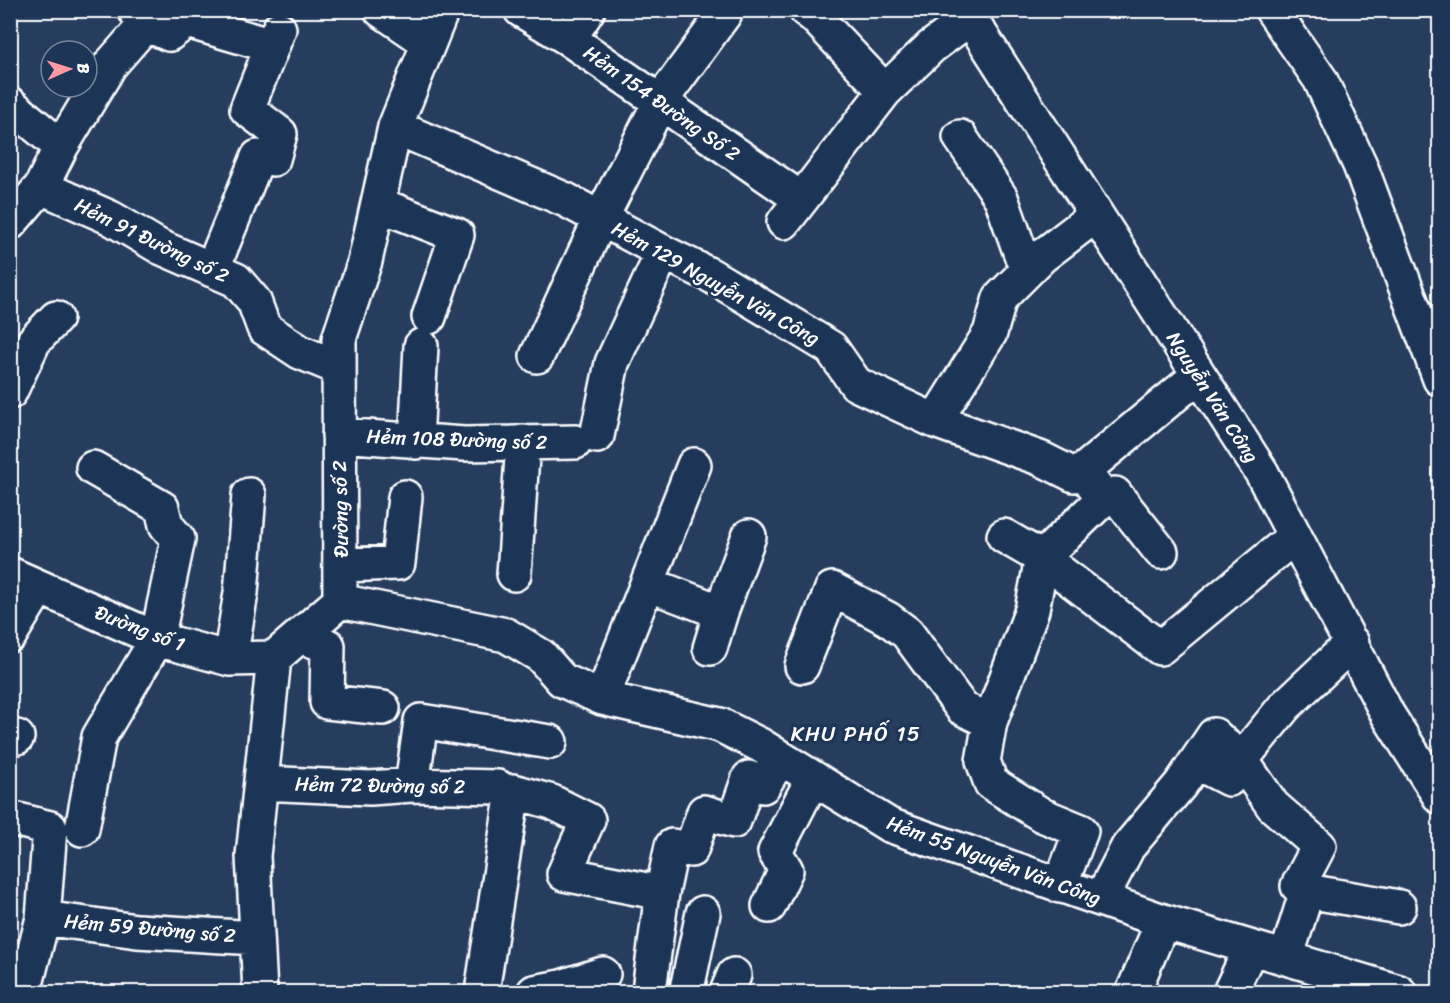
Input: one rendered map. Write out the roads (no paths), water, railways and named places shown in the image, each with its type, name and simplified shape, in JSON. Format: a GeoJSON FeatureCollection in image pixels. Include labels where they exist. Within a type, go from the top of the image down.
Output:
{"type":"FeatureCollection","features":[{"type":"Feature","properties":{"kind":"street"},"geometry":{"type":"LineString","coordinates":[[381,10],[428,42]]}},
{"type":"Feature","properties":{"kind":"street","name":"Đường số 2"},"geometry":{"type":"LineString","coordinates":[[340,601],[339,339],[365,261],[395,127],[442,10]]}},
{"type":"Feature","properties":{"kind":"street","name":"Hẻm 154 Đường Số 2"},"geometry":{"type":"LineString","coordinates":[[520,10],[569,39],[660,102],[792,211],[885,91]]}},
{"type":"Feature","properties":{"kind":"street"},"geometry":{"type":"LineString","coordinates":[[569,39],[588,10]]}},
{"type":"Feature","properties":{"kind":"street"},"geometry":{"type":"LineString","coordinates":[[806,10],[885,91],[967,14]]}},
{"type":"Feature","properties":{"kind":"street"},"geometry":{"type":"LineString","coordinates":[[1272,10],[1320,79],[1360,165],[1440,379]]}},
{"type":"Feature","properties":{"kind":"street"},"geometry":{"type":"LineString","coordinates":[[537,356],[601,218],[660,102],[725,13]]}},
{"type":"Feature","properties":{"kind":"street","name":"Nguyễn Văn Công"},"geometry":{"type":"LineString","coordinates":[[967,14],[1262,473],[1388,715],[1440,797]]}},
{"type":"Feature","properties":{"kind":"street"},"geometry":{"type":"LineString","coordinates":[[141,17],[169,34],[187,21],[271,36],[247,108],[280,134],[273,159],[258,157],[213,270]]}},
{"type":"Feature","properties":{"kind":"street","name":"Hẻm 91 Đường số 2"},"geometry":{"type":"LineString","coordinates":[[141,17],[61,147],[23,200],[111,218],[160,247],[236,280],[254,301],[264,328],[300,352],[339,368]]}},
{"type":"Feature","properties":{"kind":"street"},"geometry":{"type":"LineString","coordinates":[[10,104],[61,147]]}},
{"type":"Feature","properties":{"kind":"street","name":"Hẻm 129 Nguyễn Văn Công"},"geometry":{"type":"LineString","coordinates":[[395,127],[566,200],[710,275],[831,348],[856,384],[935,421],[1042,459],[1074,475],[1083,471]]}},
{"type":"Feature","properties":{"kind":"street"},"geometry":{"type":"LineString","coordinates":[[960,137],[1001,198],[1027,271]]}},
{"type":"Feature","properties":{"kind":"street"},"geometry":{"type":"LineString","coordinates":[[378,204],[457,234],[425,332],[416,442]]}},
{"type":"Feature","properties":{"kind":"street"},"geometry":{"type":"LineString","coordinates":[[935,421],[990,333],[1000,298],[1041,256],[1096,215]]}},
{"type":"Feature","properties":{"kind":"street","name":"Hẻm 108 Đường số 2"},"geometry":{"type":"LineString","coordinates":[[339,435],[464,444],[586,439],[612,363],[663,252]]}},
{"type":"Feature","properties":{"kind":"street"},"geometry":{"type":"LineString","coordinates":[[10,392],[34,340],[56,318]]}},
{"type":"Feature","properties":{"kind":"street"},"geometry":{"type":"LineString","coordinates":[[1104,498],[1083,471],[1199,375]]}},
{"type":"Feature","properties":{"kind":"street"},"geometry":{"type":"LineString","coordinates":[[514,574],[523,442]]}},
{"type":"Feature","properties":{"kind":"street"},"geometry":{"type":"LineString","coordinates":[[602,698],[694,465]]}},
{"type":"Feature","properties":{"kind":"street"},"geometry":{"type":"LineString","coordinates":[[82,829],[99,737],[157,639],[178,539],[166,525],[162,508],[93,468]]}},
{"type":"Feature","properties":{"kind":"street"},"geometry":{"type":"LineString","coordinates":[[1060,886],[1081,831],[1042,815],[991,783],[983,761],[990,722],[1032,610],[1042,558],[1104,498],[1115,494],[1161,552]]}},
{"type":"Feature","properties":{"kind":"street"},"geometry":{"type":"LineString","coordinates":[[230,658],[241,593],[249,495]]}},
{"type":"Feature","properties":{"kind":"street"},"geometry":{"type":"LineString","coordinates":[[341,565],[398,563],[405,497]]}},
{"type":"Feature","properties":{"kind":"street"},"geometry":{"type":"LineString","coordinates":[[710,648],[749,536]]}},
{"type":"Feature","properties":{"kind":"street"},"geometry":{"type":"LineString","coordinates":[[1004,536],[1042,558],[1160,648],[1295,536]]}},
{"type":"Feature","properties":{"kind":"street"},"geometry":{"type":"LineString","coordinates":[[10,635],[25,581]]}},
{"type":"Feature","properties":{"kind":"street","name":"Đường số 1"},"geometry":{"type":"LineString","coordinates":[[25,581],[157,639],[230,658],[274,658]]}},
{"type":"Feature","properties":{"kind":"street"},"geometry":{"type":"LineString","coordinates":[[648,584],[721,612]]}},
{"type":"Feature","properties":{"kind":"street"},"geometry":{"type":"LineString","coordinates":[[802,666],[832,589],[888,619],[907,633],[962,708],[990,722]]}},
{"type":"Feature","properties":{"kind":"street"},"geometry":{"type":"LineString","coordinates":[[260,993],[253,856],[274,658],[340,601]]}},
{"type":"Feature","properties":{"kind":"street","name":"Hẻm 55 Nguyễn Văn Công"},"geometry":{"type":"LineString","coordinates":[[340,601],[506,635],[541,656],[562,680],[602,698],[720,725],[760,745],[889,825],[1163,921],[1387,991]]}},
{"type":"Feature","properties":{"kind":"street"},"geometry":{"type":"LineString","coordinates":[[300,636],[328,646],[327,702],[383,708]]}},
{"type":"Feature","properties":{"kind":"street"},"geometry":{"type":"LineString","coordinates":[[1241,760],[1285,706],[1352,643]]}},
{"type":"Feature","properties":{"kind":"street"},"geometry":{"type":"LineString","coordinates":[[412,785],[422,721],[550,742]]}},
{"type":"Feature","properties":{"kind":"street"},"geometry":{"type":"LineString","coordinates":[[1101,899],[1128,847],[1181,784],[1214,735],[1241,760],[1273,806],[1319,846],[1298,886],[1307,891],[1399,907]]}},
{"type":"Feature","properties":{"kind":"street"},"geometry":{"type":"LineString","coordinates":[[703,913],[693,991],[650,988],[662,893],[672,846],[691,850],[704,812],[734,821],[749,778],[763,786],[780,758]]}},
{"type":"Feature","properties":{"kind":"street"},"geometry":{"type":"LineString","coordinates":[[769,906],[786,870],[775,852],[813,778]]}},
{"type":"Feature","properties":{"kind":"street","name":"Hẻm 72 Đường số 2"},"geometry":{"type":"LineString","coordinates":[[261,783],[370,788],[412,785],[498,788]]}},
{"type":"Feature","properties":{"kind":"street"},"geometry":{"type":"LineString","coordinates":[[483,993],[513,791],[552,802],[588,820],[564,874],[662,893]]}},
{"type":"Feature","properties":{"kind":"street"},"geometry":{"type":"LineString","coordinates":[[10,818],[50,828],[43,918],[24,993]]}},
{"type":"Feature","properties":{"kind":"street"},"geometry":{"type":"LineString","coordinates":[[1286,958],[1307,891]]}},
{"type":"Feature","properties":{"kind":"street","name":"Hẻm 59 Đường số 2"},"geometry":{"type":"LineString","coordinates":[[43,918],[137,931],[257,938]]}},
{"type":"Feature","properties":{"kind":"street"},"geometry":{"type":"LineString","coordinates":[[1133,993],[1163,921]]}},
{"type":"Feature","properties":{"kind":"street"},"geometry":{"type":"LineString","coordinates":[[1230,993],[1251,948]]}},
{"type":"Feature","properties":{"kind":"street"},"geometry":{"type":"LineString","coordinates":[[534,993],[603,974]]}},
{"type":"Feature","properties":{"kind":"district","name":"KHU PHỐ 15"},"geometry":{"type":"Point","coordinates":[856,734]}}]}
